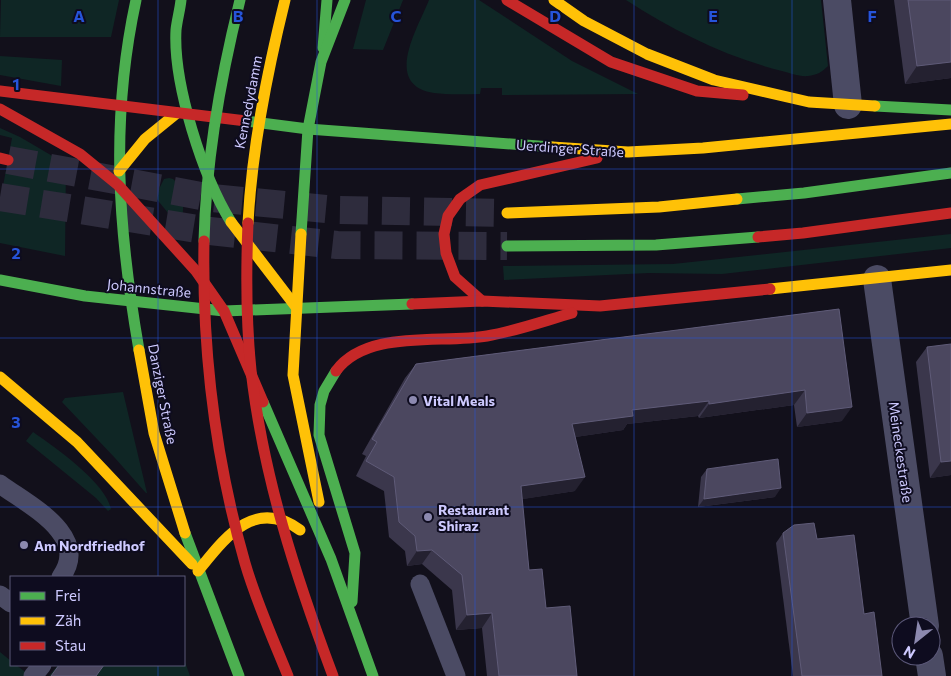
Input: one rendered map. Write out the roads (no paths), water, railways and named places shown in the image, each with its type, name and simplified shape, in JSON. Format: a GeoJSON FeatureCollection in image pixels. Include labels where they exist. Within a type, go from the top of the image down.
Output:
{"type":"FeatureCollection","features":[{"type":"Feature","properties":{"kind":"main road"},"geometry":{"type":"LineString","coordinates":[[119,105],[124,55],[136,0]]}},
{"type":"Feature","properties":{"kind":"main road"},"geometry":{"type":"LineString","coordinates":[[181,0],[176,30],[178,54],[190,115],[203,160],[221,205],[241,236],[296,307]]}},
{"type":"Feature","properties":{"kind":"main road","name":"Kennedydamm"},"geometry":{"type":"LineString","coordinates":[[240,0],[217,100],[207,195],[204,297],[207,361],[226,480],[245,563],[288,676]]}},
{"type":"Feature","properties":{"kind":"main road","name":"Kennedydamm"},"geometry":{"type":"LineString","coordinates":[[285,0],[263,94],[253,154],[246,259],[248,304],[258,421],[270,475],[298,578],[333,676]]}},
{"type":"Feature","properties":{"kind":"main road"},"geometry":{"type":"LineString","coordinates":[[326,560],[293,375],[308,129],[321,62],[327,0]]}},
{"type":"Feature","properties":{"kind":"main road"},"geometry":{"type":"LineString","coordinates":[[321,62],[345,0]]}},
{"type":"Feature","properties":{"kind":"main road"},"geometry":{"type":"LineString","coordinates":[[507,0],[611,62],[697,91],[848,105],[951,110]]}},
{"type":"Feature","properties":{"kind":"main road"},"geometry":{"type":"LineString","coordinates":[[554,0],[584,21],[647,54],[714,80],[809,102]]}},
{"type":"Feature","properties":{"kind":"main road"},"geometry":{"type":"LineString","coordinates":[[0,91],[190,115]]}},
{"type":"Feature","properties":{"kind":"main road","name":"Danziger Straße"},"geometry":{"type":"LineString","coordinates":[[119,105],[118,185],[131,302],[156,444],[198,571],[239,676]]}},
{"type":"Feature","properties":{"kind":"main road"},"geometry":{"type":"LineString","coordinates":[[0,109],[80,154],[118,185],[196,271],[224,311],[326,560],[351,611],[374,676]]}},
{"type":"Feature","properties":{"kind":"main road"},"geometry":{"type":"LineString","coordinates":[[119,171],[131,151],[144,137],[177,113]]}},
{"type":"Feature","properties":{"kind":"main road","name":"Uerdinger Straße"},"geometry":{"type":"LineString","coordinates":[[190,115],[308,129],[628,152],[703,148],[951,124]]}},
{"type":"Feature","properties":{"kind":"main road"},"geometry":{"type":"LineString","coordinates":[[482,301],[455,278],[446,253],[444,234],[448,216],[460,199],[480,185],[628,152]]}},
{"type":"Feature","properties":{"kind":"main road"},"geometry":{"type":"LineString","coordinates":[[508,213],[659,207],[804,193],[951,173]]}},
{"type":"Feature","properties":{"kind":"main road"},"geometry":{"type":"LineString","coordinates":[[507,246],[656,245],[803,232],[951,213]]}},
{"type":"Feature","properties":{"kind":"main road"},"geometry":{"type":"LineString","coordinates":[[296,307],[482,301],[600,306],[951,270]]}},
{"type":"Feature","properties":{"kind":"main road","name":"Johannstraße"},"geometry":{"type":"LineString","coordinates":[[0,280],[85,296],[224,311],[296,307]]}},
{"type":"Feature","properties":{"kind":"main road"},"geometry":{"type":"LineString","coordinates":[[351,611],[355,553],[319,435],[317,421],[321,397],[328,381],[336,370],[359,352],[377,346],[474,338],[600,306]]}},
{"type":"Feature","properties":{"kind":"main road"},"geometry":{"type":"LineString","coordinates":[[0,377],[39,406],[98,462],[198,571],[229,534],[246,524],[264,517],[286,522],[299,528],[304,537]]}},
{"type":"Feature","properties":{"kind":"street"},"geometry":{"type":"LineString","coordinates":[[838,0],[848,105]]}},
{"type":"Feature","properties":{"kind":"street","name":"Meineckestraße"},"geometry":{"type":"LineString","coordinates":[[877,279],[924,616]]}},
{"type":"Feature","properties":{"kind":"lane"},"geometry":{"type":"LineString","coordinates":[[0,484],[54,524],[64,535],[70,548],[69,560],[62,576]]}},
{"type":"Feature","properties":{"kind":"lane"},"geometry":{"type":"LineString","coordinates":[[420,584],[456,676]]}},
{"type":"Feature","properties":{"kind":"lane"},"geometry":{"type":"LineString","coordinates":[[33,676],[41,666]]}},
{"type":"Feature","properties":{"kind":"tunnel"},"geometry":{"type":"LineString","coordinates":[[8,160],[212,198],[337,210],[507,213]]}},
{"type":"Feature","properties":{"kind":"tunnel"},"geometry":{"type":"LineString","coordinates":[[0,197],[210,231],[337,245],[507,246]]}},
{"type":"Feature","properties":{"kind":"place","name":"Vital Meals"},"geometry":{"type":"Point","coordinates":[413,400]}},
{"type":"Feature","properties":{"kind":"place","name":"Restaurant Shiraz"},"geometry":{"type":"Point","coordinates":[428,517]}},
{"type":"Feature","properties":{"kind":"place","name":"Am Nordfriedhof"},"geometry":{"type":"Point","coordinates":[24,545]}}]}
